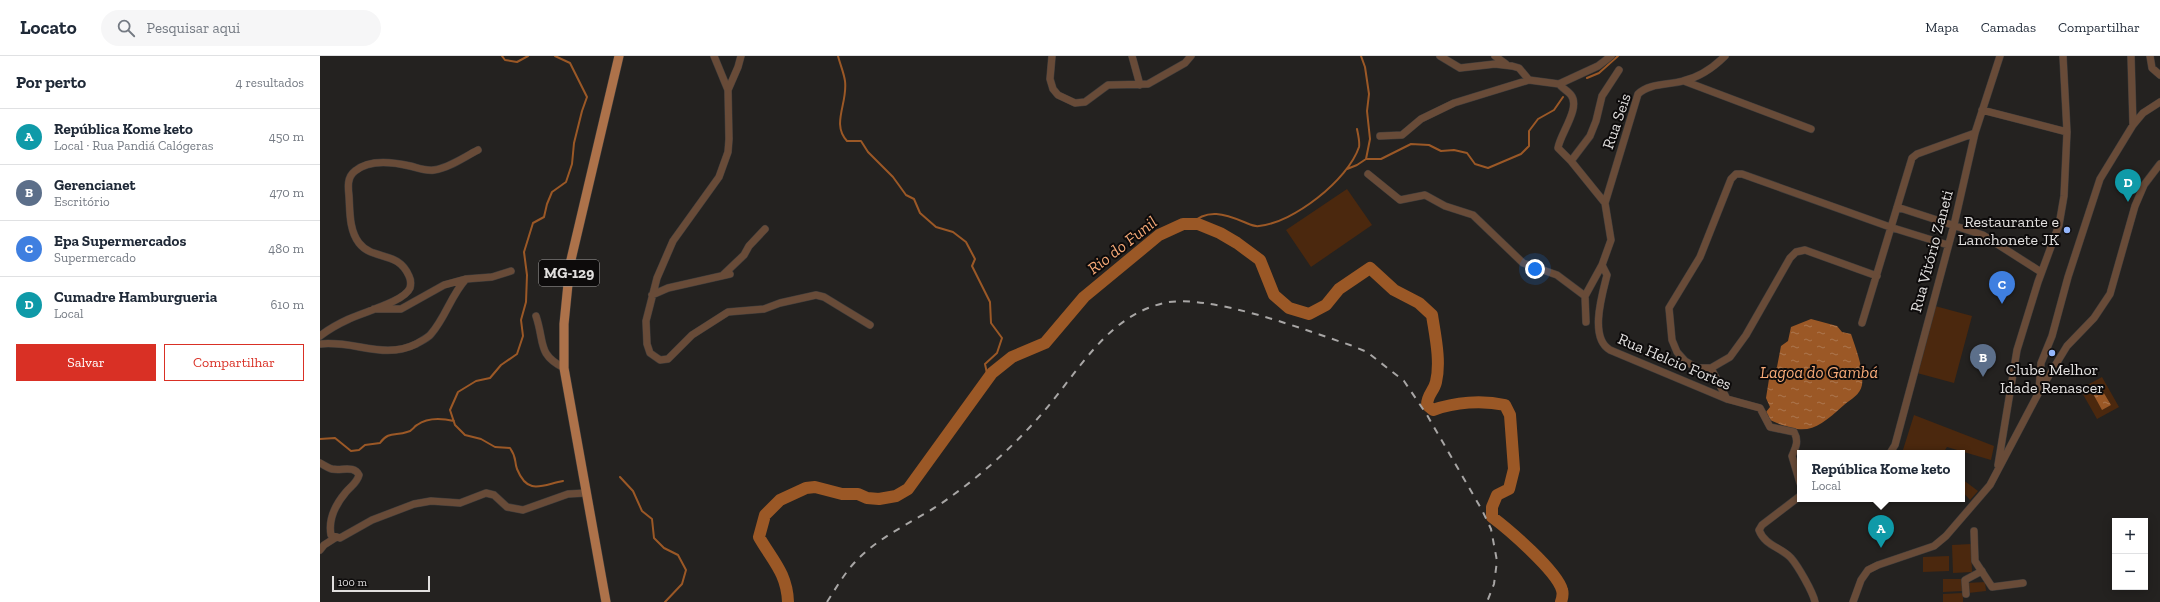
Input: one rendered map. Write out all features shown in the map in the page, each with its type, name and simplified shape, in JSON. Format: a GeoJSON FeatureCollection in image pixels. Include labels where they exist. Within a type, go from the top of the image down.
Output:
{"type":"FeatureCollection","features":[{"type":"Feature","properties":{"kind":"main road","name":"MG-129"},"geometry":{"type":"LineString","coordinates":[[606,602],[564,368],[564,324],[570,264],[619,56]]}},
{"type":"Feature","properties":{"kind":"street"},"geometry":{"type":"LineString","coordinates":[[714,56],[728,90],[729,139],[724,164],[715,182],[672,242],[662,264],[652,295],[646,321],[647,344],[650,353],[660,360],[668,358],[692,335],[724,314],[740,310],[764,308],[816,295],[824,297],[870,325]]}},
{"type":"Feature","properties":{"kind":"street"},"geometry":{"type":"LineString","coordinates":[[728,90],[741,56]]}},
{"type":"Feature","properties":{"kind":"street"},"geometry":{"type":"LineString","coordinates":[[1052,56],[1050,79],[1053,89],[1058,95],[1070,102],[1085,102],[1108,85],[1140,85],[1157,80],[1185,63],[1191,56]]}},
{"type":"Feature","properties":{"kind":"street"},"geometry":{"type":"LineString","coordinates":[[1132,56],[1140,85]]}},
{"type":"Feature","properties":{"kind":"street"},"geometry":{"type":"LineString","coordinates":[[1440,56],[1460,68],[1506,64]]}},
{"type":"Feature","properties":{"kind":"street"},"geometry":{"type":"LineString","coordinates":[[1495,56],[1506,64],[1519,68],[1530,80]]}},
{"type":"Feature","properties":{"kind":"street"},"geometry":{"type":"LineString","coordinates":[[1380,136],[1402,135],[1421,119],[1454,103],[1530,80],[1559,84],[1598,66],[1611,56]]}},
{"type":"Feature","properties":{"kind":"street","name":"Rua Seis"},"geometry":{"type":"LineString","coordinates":[[1605,203],[1638,94],[1647,87],[1684,81],[1709,71],[1726,56]]}},
{"type":"Feature","properties":{"kind":"street","name":"Rua Vitório Zaneti"},"geometry":{"type":"LineString","coordinates":[[1892,450],[1895,445],[1954,224],[1975,133],[2000,56]]}},
{"type":"Feature","properties":{"kind":"street"},"geometry":{"type":"LineString","coordinates":[[1997,471],[2017,350],[2041,272],[2059,225],[2064,196],[2066,132],[2063,56]]}},
{"type":"Feature","properties":{"kind":"street"},"geometry":{"type":"LineString","coordinates":[[2131,56],[2133,125]]}},
{"type":"Feature","properties":{"kind":"street"},"geometry":{"type":"LineString","coordinates":[[2150,56],[2152,68],[2160,75]]}},
{"type":"Feature","properties":{"kind":"street"},"geometry":{"type":"LineString","coordinates":[[1571,161],[1590,136],[1596,121],[1602,96],[1619,70]]}},
{"type":"Feature","properties":{"kind":"street"},"geometry":{"type":"LineString","coordinates":[[1684,81],[1811,129]]}},
{"type":"Feature","properties":{"kind":"street"},"geometry":{"type":"LineString","coordinates":[[1559,84],[1571,95],[1573,102],[1571,117],[1559,140],[1558,148],[1571,161],[1605,203]]}},
{"type":"Feature","properties":{"kind":"street"},"geometry":{"type":"LineString","coordinates":[[2039,392],[2041,363],[2052,336],[2068,277],[2100,179],[2133,125],[2143,113],[2160,102]]}},
{"type":"Feature","properties":{"kind":"street"},"geometry":{"type":"LineString","coordinates":[[1982,110],[2066,132]]}},
{"type":"Feature","properties":{"kind":"street"},"geometry":{"type":"LineString","coordinates":[[1862,324],[1912,158],[1917,154],[1975,133]]}},
{"type":"Feature","properties":{"kind":"street"},"geometry":{"type":"LineString","coordinates":[[320,336],[335,326],[405,294],[410,288],[411,280],[406,269],[399,262],[368,251],[359,243],[353,233],[349,178],[354,171],[363,165],[376,162],[405,165],[424,170],[434,170],[448,165],[478,150]]}},
{"type":"Feature","properties":{"kind":"street"},"geometry":{"type":"LineString","coordinates":[[1853,602],[1861,580],[1868,570],[1878,565],[1934,546],[1946,536],[1980,498],[1997,471],[2039,392],[2067,346],[2094,318],[2110,294],[2135,206],[2144,184],[2160,164]]}},
{"type":"Feature","properties":{"kind":"street"},"geometry":{"type":"LineString","coordinates":[[1368,174],[1400,200],[1425,195],[1445,206],[1473,215],[1523,262],[1557,275],[1585,296]]}},
{"type":"Feature","properties":{"kind":"street"},"geometry":{"type":"LineString","coordinates":[[1877,276],[1805,250],[1796,252],[1790,258],[1738,347],[1730,357],[1711,368],[1697,368],[1685,361],[1677,352],[1672,340],[1669,308],[1700,257],[1731,179],[1736,174],[1742,174],[1890,227],[1948,244]]}},
{"type":"Feature","properties":{"kind":"street","name":"Rua Helcio Fortes"},"geometry":{"type":"LineString","coordinates":[[1605,203],[1610,240],[1602,265],[1607,275],[1601,304],[1599,333],[1604,346],[1727,399],[1760,408],[1770,427],[1794,432],[1797,445],[1792,456],[1797,476]]}},
{"type":"Feature","properties":{"kind":"street"},"geometry":{"type":"LineString","coordinates":[[1897,207],[1954,224],[1983,235],[2041,272]]}},
{"type":"Feature","properties":{"kind":"street"},"geometry":{"type":"LineString","coordinates":[[652,295],[668,288],[726,275],[765,229]]}},
{"type":"Feature","properties":{"kind":"street"},"geometry":{"type":"LineString","coordinates":[[1586,322],[1585,296],[1602,265]]}},
{"type":"Feature","properties":{"kind":"street"},"geometry":{"type":"LineString","coordinates":[[372,309],[390,311],[401,310],[444,285],[466,279],[492,277],[511,271]]}},
{"type":"Feature","properties":{"kind":"street"},"geometry":{"type":"LineString","coordinates":[[320,344],[340,345],[382,352],[409,347],[431,334],[454,294],[466,279]]}},
{"type":"Feature","properties":{"kind":"street"},"geometry":{"type":"LineString","coordinates":[[536,316],[541,331],[545,354],[552,362],[564,368]]}},
{"type":"Feature","properties":{"kind":"street"},"geometry":{"type":"LineString","coordinates":[[1711,368],[1727,399]]}},
{"type":"Feature","properties":{"kind":"street"},"geometry":{"type":"LineString","coordinates":[[320,463],[331,469],[351,469],[357,471],[359,475],[358,480],[337,504],[331,516],[329,526],[331,535],[335,538]]}},
{"type":"Feature","properties":{"kind":"street"},"geometry":{"type":"LineString","coordinates":[[320,550],[324,545],[335,538],[340,538],[372,520],[414,504],[431,501],[460,503],[486,493],[494,495],[507,507],[523,510],[568,494],[586,493]]}},
{"type":"Feature","properties":{"kind":"street"},"geometry":{"type":"LineString","coordinates":[[1797,498],[1762,525],[1759,530],[1761,536],[1770,545],[1791,558],[1808,584],[1815,602]]}},
{"type":"Feature","properties":{"kind":"street"},"geometry":{"type":"LineString","coordinates":[[1974,531],[1975,561],[1992,586],[2023,584]]}},
{"type":"Feature","properties":{"kind":"street"},"geometry":{"type":"LineString","coordinates":[[1966,594],[1965,580],[1982,571]]}},
{"type":"Feature","properties":{"kind":"shaded area"},"geometry":{"type":"Polygon","coordinates":[[[1347,189],[1372,225],[1311,267],[1286,230],[1347,189]]]}},
{"type":"Feature","properties":{"kind":"shaded area"},"geometry":{"type":"Polygon","coordinates":[[[1935,306],[1972,316],[1954,383],[1917,373],[1935,306]]]}},
{"type":"Feature","properties":{"kind":"shaded area"},"geometry":{"type":"Polygon","coordinates":[[[2102,377],[2119,407],[2097,419],[2080,389],[2102,377]]]}},
{"type":"Feature","properties":{"kind":"shaded area"},"geometry":{"type":"Polygon","coordinates":[[[1914,415],[1994,446],[1991,460],[1965,452],[1965,450],[1957,450],[1947,447],[1945,450],[1903,450],[1914,415]]]}},
{"type":"Feature","properties":{"kind":"shaded area"},"geometry":{"type":"Polygon","coordinates":[[[1965,481],[1978,491],[1970,500],[1965,494],[1965,481]]]}},
{"type":"Feature","properties":{"kind":"shaded area"},"geometry":{"type":"Polygon","coordinates":[[[1971,544],[1972,572],[1953,573],[1952,545],[1971,544]]]}},
{"type":"Feature","properties":{"kind":"shaded area"},"geometry":{"type":"Polygon","coordinates":[[[1949,556],[1949,571],[1923,572],[1923,557],[1949,556]]]}},
{"type":"Feature","properties":{"kind":"shaded area"},"geometry":{"type":"Polygon","coordinates":[[[1943,579],[1962,579],[1962,591],[1943,592],[1943,579]]]}},
{"type":"Feature","properties":{"kind":"shaded area"},"geometry":{"type":"Polygon","coordinates":[[[1985,582],[1986,591],[1968,593],[1967,583],[1985,582]]]}},
{"type":"Feature","properties":{"kind":"shaded area"},"geometry":{"type":"Polygon","coordinates":[[[1963,593],[1963,602],[1943,602],[1943,594],[1963,593]]]}},
{"type":"Feature","properties":{"kind":"water","name":"Lagoa do Gambá"},"geometry":{"type":"Polygon","coordinates":[[[1811,319],[1837,326],[1842,332],[1851,334],[1861,366],[1862,385],[1859,392],[1855,396],[1818,425],[1802,429],[1793,428],[1770,420],[1766,412],[1770,407],[1766,398],[1769,379],[1777,367],[1781,346],[1788,341],[1791,327],[1811,319]]]}},
{"type":"Feature","properties":{"kind":"water"},"geometry":{"type":"Polygon","coordinates":[[[2099,385],[2111,405],[2102,410],[2091,390],[2099,385]]]}},
{"type":"Feature","properties":{"kind":"waterway"},"geometry":{"type":"LineString","coordinates":[[502,56],[505,60],[517,62],[528,56]]}},
{"type":"Feature","properties":{"kind":"waterway"},"geometry":{"type":"LineString","coordinates":[[555,56],[570,63],[587,97],[574,143],[572,164],[566,182],[552,192],[544,217],[533,223],[524,252],[527,275],[526,302],[521,320],[523,336],[517,354],[501,365],[490,378],[476,381],[458,392],[450,410],[455,425],[465,435],[481,439],[495,447],[510,448],[517,469],[526,483],[536,487],[563,481]]}},
{"type":"Feature","properties":{"kind":"waterway"},"geometry":{"type":"LineString","coordinates":[[838,56],[845,81],[840,120],[842,134],[847,141],[861,141],[868,152],[893,177],[906,195],[914,199],[920,213],[936,227],[953,232],[966,242],[975,259],[972,266],[990,302],[991,323],[1002,338],[997,353],[985,364],[988,378]]}},
{"type":"Feature","properties":{"kind":"waterway"},"geometry":{"type":"LineString","coordinates":[[1361,56],[1365,67],[1369,94],[1367,111],[1370,139],[1366,159]]}},
{"type":"Feature","properties":{"kind":"waterway"},"geometry":{"type":"LineString","coordinates":[[1587,78],[1599,73],[1618,56]]}},
{"type":"Feature","properties":{"kind":"waterway"},"geometry":{"type":"LineString","coordinates":[[1347,169],[1366,159],[1381,159],[1411,144],[1429,145],[1441,151],[1454,150],[1467,153],[1475,164],[1488,168],[1521,154],[1529,146],[1529,131],[1538,119],[1554,110],[1563,97]]}},
{"type":"Feature","properties":{"kind":"waterway"},"geometry":{"type":"LineString","coordinates":[[1191,224],[1203,216],[1216,214],[1230,217],[1253,226],[1259,226],[1273,223],[1303,208],[1318,198],[1331,186],[1344,173],[1353,160],[1359,147],[1357,129]]}},
{"type":"Feature","properties":{"kind":"waterway","name":"Rio do Funil"},"geometry":{"type":"LineString","coordinates":[[788,602],[782,575],[759,537],[765,515],[780,500],[806,488],[815,487],[842,494],[858,494],[867,498],[879,499],[896,496],[908,489],[992,373],[1012,357],[1045,343],[1084,297],[1159,235],[1183,224],[1198,224],[1220,233],[1237,243],[1260,260],[1274,295],[1289,308],[1309,314],[1326,305],[1339,289],[1370,268],[1394,290],[1419,303],[1432,315],[1438,365],[1436,382],[1428,398],[1427,405],[1433,410],[1450,405],[1478,402],[1505,405],[1510,415],[1514,469],[1509,489],[1497,495],[1492,507],[1492,517],[1531,551],[1551,572],[1562,590],[1561,602]]}},
{"type":"Feature","properties":{"kind":"waterway"},"geometry":{"type":"LineString","coordinates":[[320,439],[335,438],[351,451],[359,450],[365,445],[380,443],[389,435],[412,430],[421,422],[430,419],[454,421]]}},
{"type":"Feature","properties":{"kind":"waterway"},"geometry":{"type":"LineString","coordinates":[[620,477],[633,491],[642,511],[652,519],[654,538],[664,548],[678,555],[686,570],[682,584],[665,602]]}},
{"type":"Feature","properties":{"kind":"railway"},"geometry":{"type":"LineString","coordinates":[[827,602],[847,571],[865,552],[888,535],[949,498],[988,468],[1035,422],[1083,362],[1111,332],[1127,319],[1144,310],[1164,303],[1183,301],[1206,303],[1231,308],[1283,322],[1350,345],[1367,352],[1404,381],[1427,415],[1482,510],[1491,529],[1497,561],[1494,584],[1487,602]]}},
{"type":"Feature","properties":{"kind":"place","name":"Cumadre Hamburgueria"},"geometry":{"type":"Point","coordinates":[2128,202]}},
{"type":"Feature","properties":{"kind":"place","name":"Restaurante e Lanchonete JK"},"geometry":{"type":"Point","coordinates":[2067,230]}},
{"type":"Feature","properties":{"kind":"place","name":"Epa Supermercados"},"geometry":{"type":"Point","coordinates":[2002,304]}},
{"type":"Feature","properties":{"kind":"place","name":"Clube Melhor Idade Renascer"},"geometry":{"type":"Point","coordinates":[2052,353]}},
{"type":"Feature","properties":{"kind":"place","name":"Gerencianet"},"geometry":{"type":"Point","coordinates":[1983,377]}},
{"type":"Feature","properties":{"kind":"place","name":"República Kome keto"},"geometry":{"type":"Point","coordinates":[1881,548]}}]}
